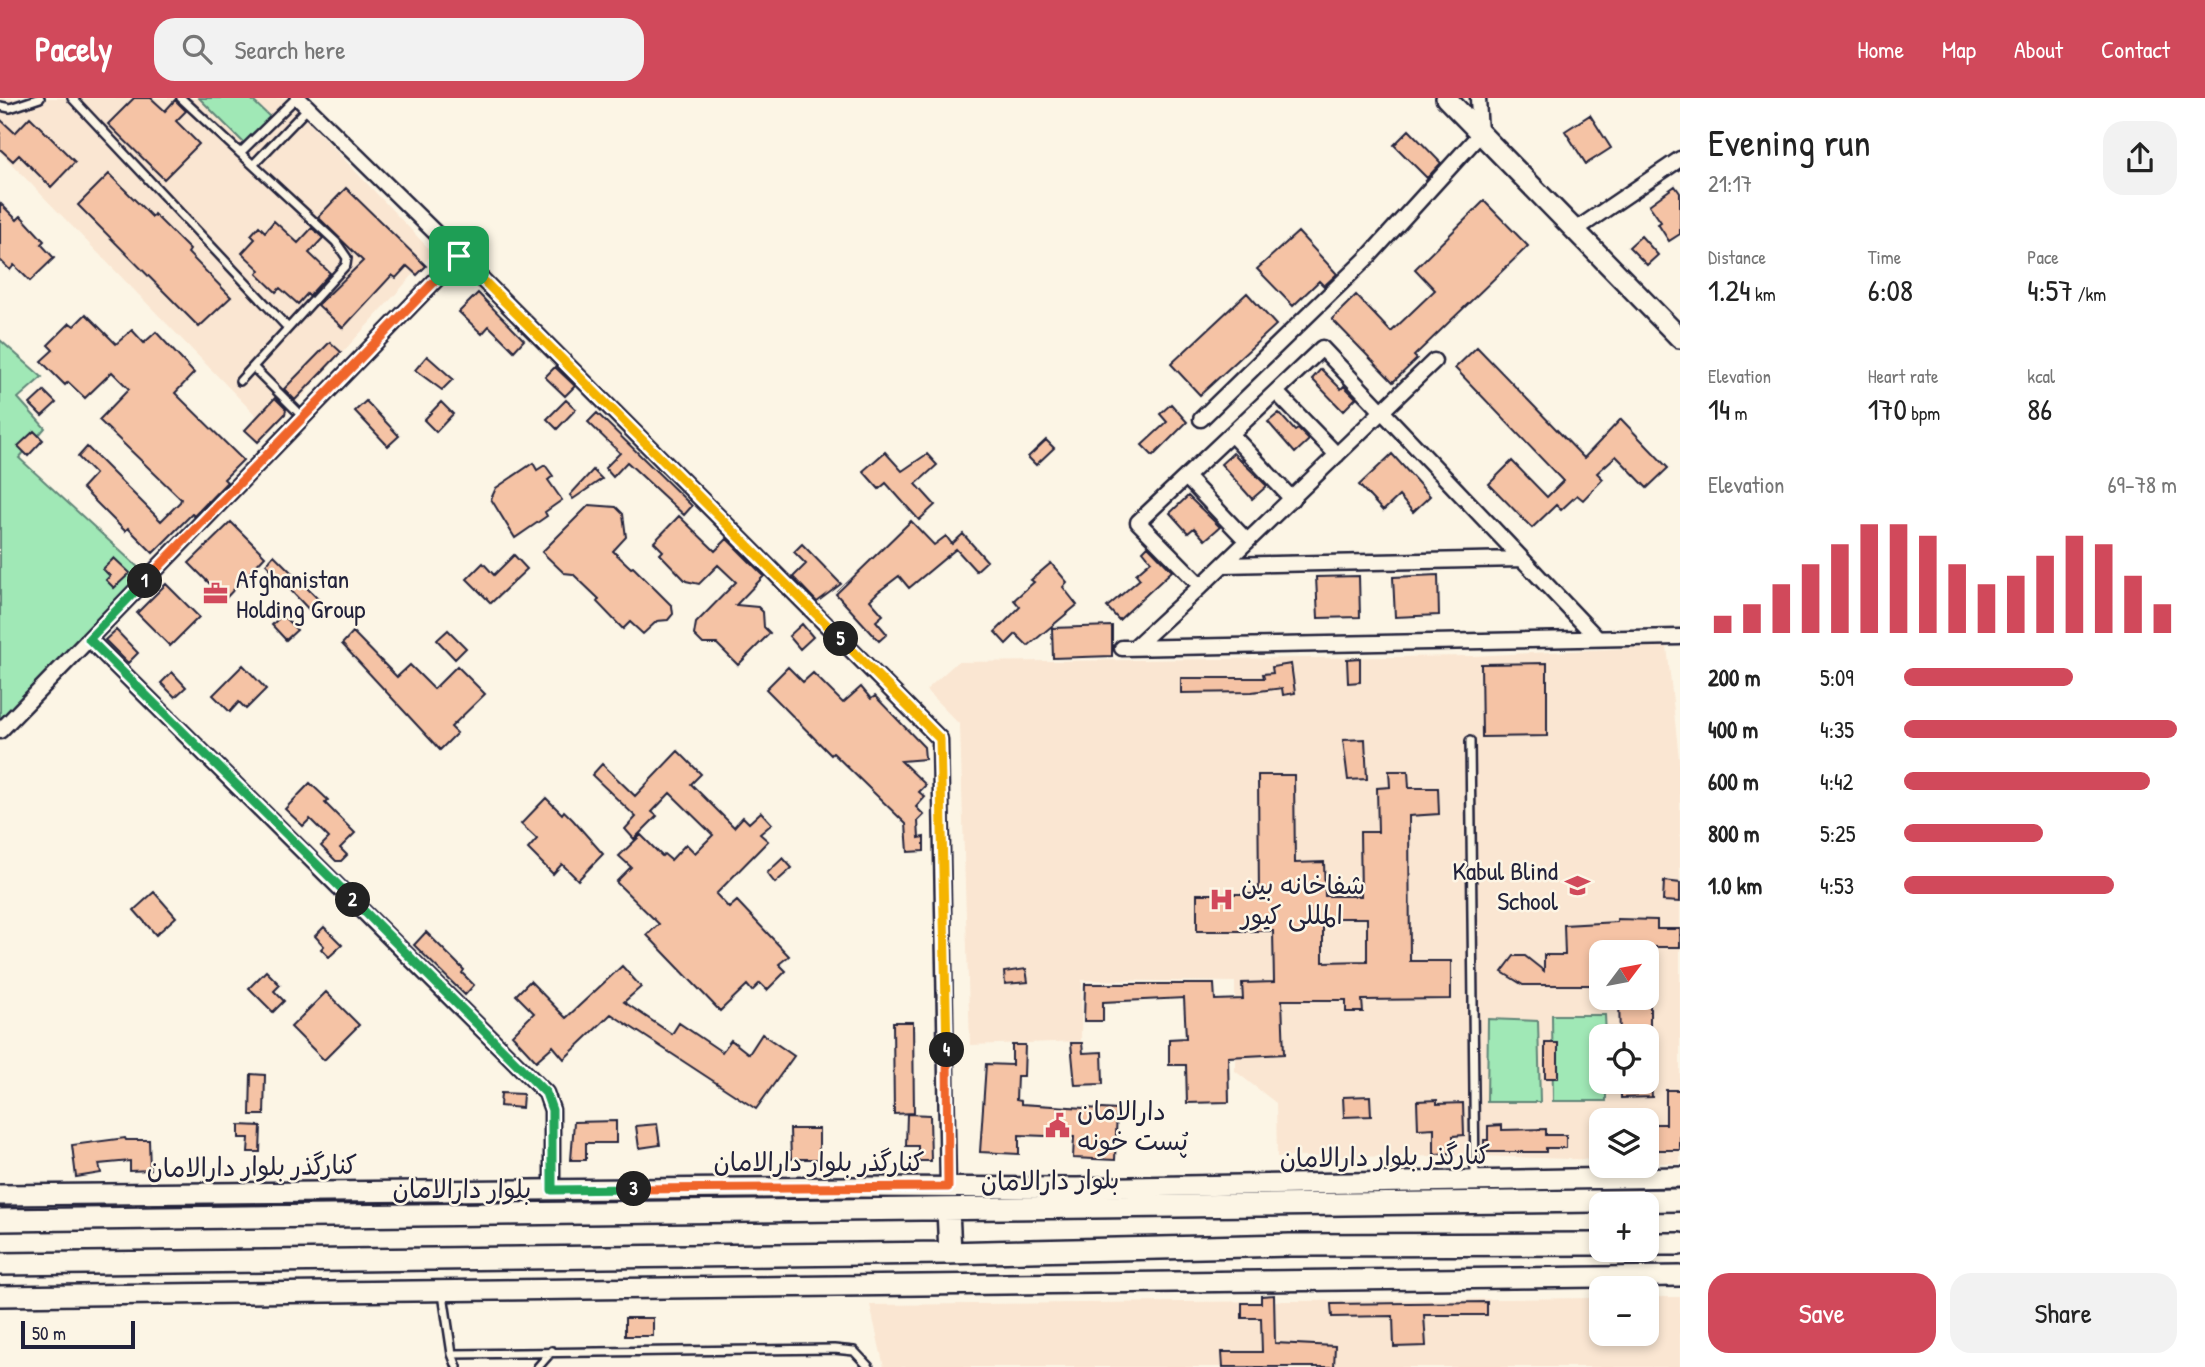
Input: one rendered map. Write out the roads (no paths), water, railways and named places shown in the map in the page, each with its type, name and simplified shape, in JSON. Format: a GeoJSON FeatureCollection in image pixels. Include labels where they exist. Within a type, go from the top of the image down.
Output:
{"type":"FeatureCollection","features":[{"type":"Feature","properties":{"kind":"main road","name":"بلوار دارالامان"},"geometry":{"type":"LineString","coordinates":[[0,1220],[1680,1200]]}},
{"type":"Feature","properties":{"kind":"main road"},"geometry":{"type":"LineString","coordinates":[[948,1209],[950,1253]]}},
{"type":"Feature","properties":{"kind":"main road"},"geometry":{"type":"LineString","coordinates":[[0,1264],[950,1253],[1290,1245],[1589,1244]]}},
{"type":"Feature","properties":{"kind":"main road"},"geometry":{"type":"LineString","coordinates":[[1659,1244],[1680,1244]]}},
{"type":"Feature","properties":{"kind":"street"},"geometry":{"type":"LineString","coordinates":[[1446,98],[1574,231],[1677,329]]}},
{"type":"Feature","properties":{"kind":"street"},"geometry":{"type":"LineString","coordinates":[[1201,419],[1370,255],[1480,134],[1478,98]]}},
{"type":"Feature","properties":{"kind":"street"},"geometry":{"type":"LineString","coordinates":[[301,101],[940,739],[948,1187]]}},
{"type":"Feature","properties":{"kind":"street"},"geometry":{"type":"LineString","coordinates":[[1574,231],[1680,159]]}},
{"type":"Feature","properties":{"kind":"street"},"geometry":{"type":"LineString","coordinates":[[0,731],[459,256]]}},
{"type":"Feature","properties":{"kind":"street"},"geometry":{"type":"LineString","coordinates":[[1201,586],[1138,522],[1322,348],[1597,638]]}},
{"type":"Feature","properties":{"kind":"street"},"geometry":{"type":"LineString","coordinates":[[1434,361],[1201,586],[1129,647],[1680,637]]}},
{"type":"Feature","properties":{"kind":"street"},"geometry":{"type":"LineString","coordinates":[[1276,391],[1337,455]]}},
{"type":"Feature","properties":{"kind":"street"},"geometry":{"type":"LineString","coordinates":[[1231,435],[1292,499]]}},
{"type":"Feature","properties":{"kind":"street"},"geometry":{"type":"LineString","coordinates":[[1186,477],[1247,541]]}},
{"type":"Feature","properties":{"kind":"street"},"geometry":{"type":"LineString","coordinates":[[1223,565],[1521,559]]}},
{"type":"Feature","properties":{"kind":"street"},"geometry":{"type":"LineString","coordinates":[[89,639],[546,1093],[552,1110],[552,1190]]}},
{"type":"Feature","properties":{"kind":"street","name":"کنارگذر بلوار دارالامان"},"geometry":{"type":"LineString","coordinates":[[0,1195],[1172,1186],[1680,1177]]}},
{"type":"Feature","properties":{"kind":"street"},"geometry":{"type":"LineString","coordinates":[[974,1252],[988,1284]]}},
{"type":"Feature","properties":{"kind":"street"},"geometry":{"type":"LineString","coordinates":[[0,1296],[1680,1276]]}},
{"type":"Feature","properties":{"kind":"lane"},"geometry":{"type":"LineString","coordinates":[[0,106],[10,107],[40,98]]}},
{"type":"Feature","properties":{"kind":"lane"},"geometry":{"type":"LineString","coordinates":[[72,98],[288,328]]}},
{"type":"Feature","properties":{"kind":"lane"},"geometry":{"type":"LineString","coordinates":[[181,98],[336,242],[347,258],[346,265],[240,381]]}},
{"type":"Feature","properties":{"kind":"lane"},"geometry":{"type":"LineString","coordinates":[[253,165],[301,101]]}},
{"type":"Feature","properties":{"kind":"lane"},"geometry":{"type":"LineString","coordinates":[[240,153],[301,101]]}},
{"type":"Feature","properties":{"kind":"lane"},"geometry":{"type":"LineString","coordinates":[[253,367],[303,418]]}},
{"type":"Feature","properties":{"kind":"lane"},"geometry":{"type":"LineString","coordinates":[[1470,741],[1475,1180]]}},
{"type":"Feature","properties":{"kind":"lane"},"geometry":{"type":"LineString","coordinates":[[443,1290],[452,1354],[457,1367]]}},
{"type":"Feature","properties":{"kind":"lane"},"geometry":{"type":"LineString","coordinates":[[452,1354],[834,1349],[854,1351],[869,1367]]}},
{"type":"Feature","properties":{"kind":"lane"},"geometry":{"type":"LineString","coordinates":[[538,1367],[552,1351]]}},
{"type":"Feature","properties":{"kind":"place","name":"Afghanistan Holding Group"},"geometry":{"type":"Point","coordinates":[216,593]}},
{"type":"Feature","properties":{"kind":"place","name":"Kabul Blind School"},"geometry":{"type":"Point","coordinates":[1578,885]}},
{"type":"Feature","properties":{"kind":"place","name":"شفاخانه بین المللی کیور"},"geometry":{"type":"Point","coordinates":[1221,899]}},
{"type":"Feature","properties":{"kind":"place","name":"دارالامان پُست خونه"},"geometry":{"type":"Point","coordinates":[1057,1125]}}]}
